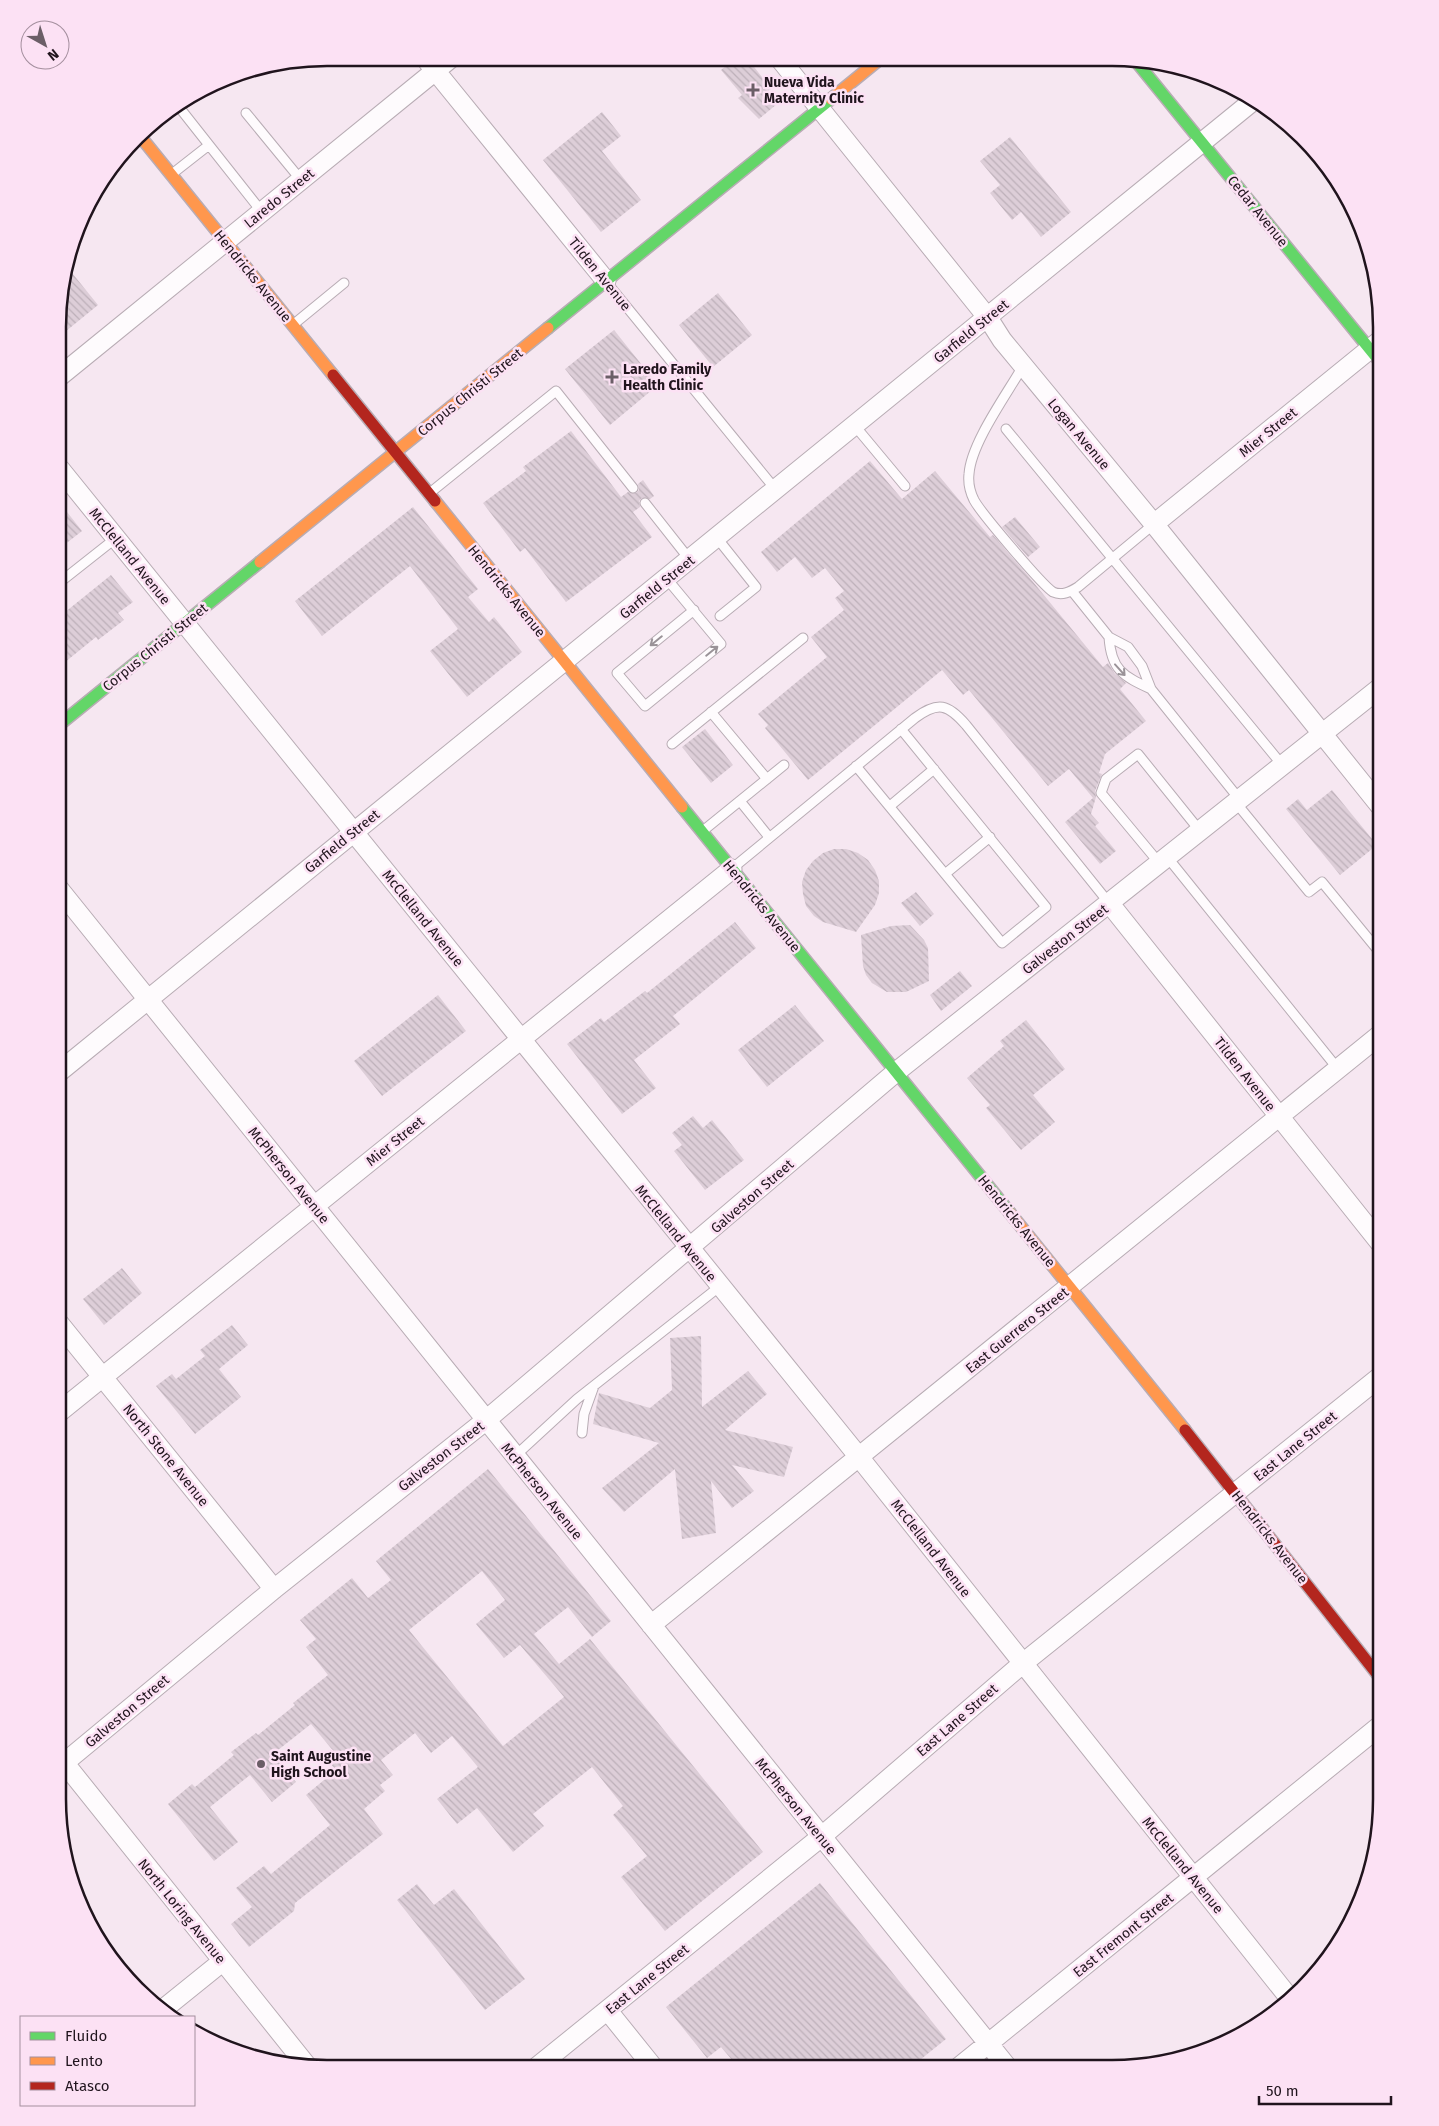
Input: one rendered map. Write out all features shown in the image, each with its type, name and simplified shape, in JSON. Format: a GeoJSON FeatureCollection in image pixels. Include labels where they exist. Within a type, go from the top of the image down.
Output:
{"type":"FeatureCollection","features":[{"type":"Feature","properties":{"kind":"street","name":"Laredo Street"},"geometry":{"type":"LineString","coordinates":[[66,371],[301,180],[428,66]]}},
{"type":"Feature","properties":{"kind":"street","name":"Tilden Avenue"},"geometry":{"type":"LineString","coordinates":[[432,66],[606,282]]}},
{"type":"Feature","properties":{"kind":"street","name":"Logan Avenue"},"geometry":{"type":"LineString","coordinates":[[786,66],[988,318],[1002,340],[1154,524],[1373,797]]}},
{"type":"Feature","properties":{"kind":"street","name":"Corpus Christi Street"},"geometry":{"type":"LineString","coordinates":[[66,719],[871,66]]}},
{"type":"Feature","properties":{"kind":"street","name":"Cedar Avenue"},"geometry":{"type":"LineString","coordinates":[[1140,68],[1373,345]]}},
{"type":"Feature","properties":{"kind":"street","name":"Garfield Street"},"geometry":{"type":"LineString","coordinates":[[66,1066],[1248,105]]}},
{"type":"Feature","properties":{"kind":"street","name":"Hendricks Avenue"},"geometry":{"type":"LineString","coordinates":[[144,142],[1070,1287],[1373,1669]]}},
{"type":"Feature","properties":{"kind":"street","name":"Mier Street"},"geometry":{"type":"LineString","coordinates":[[1154,524],[1373,355]]}},
{"type":"Feature","properties":{"kind":"street","name":"McClelland Avenue"},"geometry":{"type":"LineString","coordinates":[[66,476],[719,1287],[859,1457],[1285,1994]]}},
{"type":"Feature","properties":{"kind":"street","name":"Galveston Street"},"geometry":{"type":"LineString","coordinates":[[66,1757],[485,1421],[896,1072],[1239,802],[1373,694]]}},
{"type":"Feature","properties":{"kind":"street","name":"Mier Street"},"geometry":{"type":"LineString","coordinates":[[66,1407],[732,869]]}},
{"type":"Feature","properties":{"kind":"street","name":"McPherson Avenue"},"geometry":{"type":"LineString","coordinates":[[66,898],[315,1206],[485,1421],[1001,2060]]}},
{"type":"Feature","properties":{"kind":"street","name":"Tilden Avenue"},"geometry":{"type":"LineString","coordinates":[[1110,904],[1373,1234]]}},
{"type":"Feature","properties":{"kind":"street","name":"East Guerrero Street"},"geometry":{"type":"LineString","coordinates":[[651,1625],[1373,1041]]}},
{"type":"Feature","properties":{"kind":"street","name":"North Stone Avenue"},"geometry":{"type":"LineString","coordinates":[[66,1332],[274,1589]]}},
{"type":"Feature","properties":{"kind":"street","name":"East Lane Street"},"geometry":{"type":"LineString","coordinates":[[545,2060],[821,1837],[1022,1664],[1373,1383]]}},
{"type":"Feature","properties":{"kind":"street","name":"East Fremont Street"},"geometry":{"type":"LineString","coordinates":[[968,2060],[1373,1732]]}},
{"type":"Feature","properties":{"kind":"street","name":"North Loring Avenue"},"geometry":{"type":"LineString","coordinates":[[66,1769],[301,2058]]}},
{"type":"Feature","properties":{"kind":"street"},"geometry":{"type":"LineString","coordinates":[[168,2006],[223,1961]]}},
{"type":"Feature","properties":{"kind":"street"},"geometry":{"type":"LineString","coordinates":[[608,2011],[647,2060]]}},
{"type":"Feature","properties":{"kind":"lane"},"geometry":{"type":"LineString","coordinates":[[182,110],[262,212]]}},
{"type":"Feature","properties":{"kind":"lane"},"geometry":{"type":"LineString","coordinates":[[246,113],[301,180]]}},
{"type":"Feature","properties":{"kind":"lane"},"geometry":{"type":"LineString","coordinates":[[171,174],[209,145]]}},
{"type":"Feature","properties":{"kind":"lane","name":"Tilden Avenue"},"geometry":{"type":"LineString","coordinates":[[606,282],[776,490]]}},
{"type":"Feature","properties":{"kind":"lane"},"geometry":{"type":"LineString","coordinates":[[293,325],[344,284]]}},
{"type":"Feature","properties":{"kind":"lane"},"geometry":{"type":"LineString","coordinates":[[1023,366],[978,443],[971,460],[969,490],[974,501],[993,525],[1047,587],[1061,594],[1072,591],[1154,524]]}},
{"type":"Feature","properties":{"kind":"lane"},"geometry":{"type":"LineString","coordinates":[[429,494],[556,391],[633,488]]}},
{"type":"Feature","properties":{"kind":"lane"},"geometry":{"type":"LineString","coordinates":[[855,426],[905,486]]}},
{"type":"Feature","properties":{"kind":"lane"},"geometry":{"type":"LineString","coordinates":[[1006,429],[1283,766]]}},
{"type":"Feature","properties":{"kind":"lane"},"geometry":{"type":"LineString","coordinates":[[645,503],[690,560]]}},
{"type":"Feature","properties":{"kind":"lane"},"geometry":{"type":"LineString","coordinates":[[66,577],[116,538]]}},
{"type":"Feature","properties":{"kind":"lane"},"geometry":{"type":"LineString","coordinates":[[717,538],[756,587],[720,616]]}},
{"type":"Feature","properties":{"kind":"lane"},"geometry":{"type":"LineString","coordinates":[[667,579],[694,610],[721,644],[644,706],[617,673],[694,610]]}},
{"type":"Feature","properties":{"kind":"lane"},"geometry":{"type":"LineString","coordinates":[[1072,591],[1109,636],[1122,643],[1137,660],[1146,673],[1151,689],[1310,892],[1322,882],[1373,944]]}},
{"type":"Feature","properties":{"kind":"lane"},"geometry":{"type":"LineString","coordinates":[[1109,636],[1110,654],[1118,668],[1132,682],[1151,689]]}},
{"type":"Feature","properties":{"kind":"lane"},"geometry":{"type":"LineString","coordinates":[[672,744],[803,638]]}},
{"type":"Feature","properties":{"kind":"lane"},"geometry":{"type":"LineString","coordinates":[[732,869],[901,729],[927,709],[938,706],[948,708],[957,714],[1110,904]]}},
{"type":"Feature","properties":{"kind":"lane"},"geometry":{"type":"LineString","coordinates":[[711,712],[767,779]]}},
{"type":"Feature","properties":{"kind":"lane"},"geometry":{"type":"LineString","coordinates":[[856,766],[1002,943],[1046,907],[901,729]]}},
{"type":"Feature","properties":{"kind":"lane"},"geometry":{"type":"LineString","coordinates":[[1201,832],[1138,754],[1106,780],[1101,793],[1164,861],[1338,1069]]}},
{"type":"Feature","properties":{"kind":"lane"},"geometry":{"type":"LineString","coordinates":[[702,832],[784,765]]}},
{"type":"Feature","properties":{"kind":"lane"},"geometry":{"type":"LineString","coordinates":[[890,806],[934,769]]}},
{"type":"Feature","properties":{"kind":"lane"},"geometry":{"type":"LineString","coordinates":[[740,801],[769,837]]}},
{"type":"Feature","properties":{"kind":"lane"},"geometry":{"type":"LineString","coordinates":[[946,874],[990,837]]}},
{"type":"Feature","properties":{"kind":"lane"},"geometry":{"type":"LineString","coordinates":[[514,1457],[594,1386],[719,1287]]}},
{"type":"Feature","properties":{"kind":"lane"},"geometry":{"type":"LineString","coordinates":[[582,1434],[584,1414],[594,1386]]}},
{"type":"Feature","properties":{"kind":"building","name":"Nueva Vida Maternity Clinic"},"geometry":{"type":"Polygon","coordinates":[[[726,66],[753,66],[771,89],[767,92],[777,104],[759,119],[738,98],[742,95],[721,70],[726,66]]]}},
{"type":"Feature","properties":{"kind":"building"},"geometry":{"type":"Polygon","coordinates":[[[602,112],[621,136],[602,151],[641,200],[601,232],[543,160],[602,112]]]}},
{"type":"Feature","properties":{"kind":"building"},"geometry":{"type":"Polygon","coordinates":[[[1010,137],[1071,212],[1041,237],[1021,212],[1012,220],[990,193],[1000,185],[980,161],[1010,137]]]}},
{"type":"Feature","properties":{"kind":"building"},"geometry":{"type":"Polygon","coordinates":[[[72,273],[98,305],[66,331],[68,293],[72,273]]]}},
{"type":"Feature","properties":{"kind":"building"},"geometry":{"type":"Polygon","coordinates":[[[718,293],[752,335],[713,367],[679,325],[718,293]]]}},
{"type":"Feature","properties":{"kind":"building","name":"Laredo Family Health Clinic"},"geometry":{"type":"Polygon","coordinates":[[[614,330],[658,385],[610,425],[565,369],[614,330]]]}},
{"type":"Feature","properties":{"kind":"building"},"geometry":{"type":"Polygon","coordinates":[[[571,431],[621,497],[628,492],[636,493],[639,490],[638,484],[643,480],[654,496],[650,499],[642,498],[639,501],[640,507],[633,512],[652,537],[566,602],[525,548],[520,552],[483,503],[526,471],[523,467],[571,431]]]}},
{"type":"Feature","properties":{"kind":"building"},"geometry":{"type":"Polygon","coordinates":[[[870,461],[902,499],[935,471],[990,537],[993,535],[1029,577],[1103,667],[1108,663],[1115,674],[1126,683],[1120,689],[1146,721],[1105,754],[1099,773],[1102,774],[1095,791],[1096,797],[1091,814],[1099,823],[1095,826],[1116,851],[1100,864],[1065,822],[1093,798],[1069,769],[1048,786],[969,690],[963,695],[942,670],[808,780],[765,728],[768,725],[758,714],[827,657],[811,637],[844,610],[835,598],[844,591],[825,568],[812,578],[795,557],[777,572],[761,552],[870,461]]]}},
{"type":"Feature","properties":{"kind":"building"},"geometry":{"type":"Polygon","coordinates":[[[413,507],[478,589],[468,597],[489,622],[494,617],[522,652],[467,697],[430,651],[458,629],[410,566],[322,636],[295,601],[413,507]]]}},
{"type":"Feature","properties":{"kind":"building"},"geometry":{"type":"Polygon","coordinates":[[[66,511],[82,531],[66,544],[66,511]]]}},
{"type":"Feature","properties":{"kind":"building"},"geometry":{"type":"Polygon","coordinates":[[[1015,517],[1040,547],[1028,557],[1002,527],[1015,517]]]}},
{"type":"Feature","properties":{"kind":"building"},"geometry":{"type":"Polygon","coordinates":[[[111,575],[133,602],[118,613],[124,620],[98,640],[96,637],[66,661],[66,611],[111,575]]]}},
{"type":"Feature","properties":{"kind":"building"},"geometry":{"type":"Polygon","coordinates":[[[705,729],[733,765],[711,783],[682,747],[705,729]]]}},
{"type":"Feature","properties":{"kind":"building"},"geometry":{"type":"Polygon","coordinates":[[[1332,790],[1373,840],[1373,848],[1340,875],[1286,809],[1298,799],[1307,810],[1332,790]]]}},
{"type":"Feature","properties":{"kind":"building"},"geometry":{"type":"Polygon","coordinates":[[[834,849],[846,849],[858,853],[868,860],[875,870],[879,881],[879,893],[875,905],[856,932],[823,922],[814,916],[806,906],[802,882],[806,870],[823,853],[834,849]]]}},
{"type":"Feature","properties":{"kind":"building"},"geometry":{"type":"Polygon","coordinates":[[[916,892],[934,914],[920,926],[901,903],[916,892]]]}},
{"type":"Feature","properties":{"kind":"building"},"geometry":{"type":"Polygon","coordinates":[[[735,922],[756,948],[673,1016],[680,1024],[634,1060],[656,1088],[622,1114],[567,1044],[601,1018],[604,1022],[645,991],[647,993],[735,922]]]}},
{"type":"Feature","properties":{"kind":"building"},"geometry":{"type":"Polygon","coordinates":[[[910,925],[924,940],[928,948],[929,981],[906,992],[887,992],[872,983],[866,975],[863,966],[861,935],[891,926],[910,925]]]}},
{"type":"Feature","properties":{"kind":"building"},"geometry":{"type":"Polygon","coordinates":[[[960,971],[972,986],[941,1011],[930,995],[960,971]]]}},
{"type":"Feature","properties":{"kind":"building"},"geometry":{"type":"Polygon","coordinates":[[[438,995],[466,1031],[382,1096],[354,1061],[438,995]]]}},
{"type":"Feature","properties":{"kind":"building"},"geometry":{"type":"Polygon","coordinates":[[[795,1005],[824,1041],[767,1087],[738,1050],[795,1005]]]}},
{"type":"Feature","properties":{"kind":"building"},"geometry":{"type":"Polygon","coordinates":[[[1026,1020],[1065,1069],[1033,1095],[1055,1122],[1021,1150],[986,1108],[990,1105],[967,1078],[1004,1046],[1000,1041],[1026,1020]]]}},
{"type":"Feature","properties":{"kind":"building"},"geometry":{"type":"Polygon","coordinates":[[[693,1116],[703,1128],[712,1120],[744,1160],[705,1190],[674,1151],[682,1145],[672,1133],[693,1116]]]}},
{"type":"Feature","properties":{"kind":"building"},"geometry":{"type":"Polygon","coordinates":[[[122,1268],[142,1293],[104,1325],[83,1299],[122,1268]]]}},
{"type":"Feature","properties":{"kind":"building"},"geometry":{"type":"Polygon","coordinates":[[[232,1325],[248,1345],[219,1369],[241,1397],[195,1434],[156,1386],[172,1374],[176,1379],[205,1356],[200,1350],[232,1325]]]}},
{"type":"Feature","properties":{"kind":"building"},"geometry":{"type":"Polygon","coordinates":[[[701,1336],[702,1407],[748,1371],[767,1394],[725,1430],[793,1447],[784,1477],[732,1465],[754,1491],[732,1508],[711,1481],[716,1533],[682,1539],[675,1469],[624,1512],[602,1488],[659,1443],[593,1424],[599,1393],[650,1408],[672,1390],[670,1338],[701,1336]]]}},
{"type":"Feature","properties":{"kind":"building"},"geometry":{"type":"Polygon","coordinates":[[[488,1469],[611,1621],[592,1637],[568,1607],[534,1634],[559,1664],[590,1639],[763,1852],[665,1931],[621,1877],[647,1856],[613,1815],[623,1806],[592,1767],[533,1814],[544,1826],[513,1852],[477,1808],[457,1824],[437,1799],[478,1767],[452,1736],[431,1753],[415,1733],[381,1760],[393,1775],[380,1785],[385,1791],[364,1809],[383,1834],[295,1903],[294,1911],[249,1947],[231,1924],[252,1907],[236,1888],[264,1866],[271,1874],[330,1825],[306,1795],[336,1770],[327,1760],[335,1753],[311,1724],[273,1754],[296,1782],[272,1802],[250,1775],[210,1807],[238,1842],[214,1861],[168,1804],[192,1784],[195,1787],[234,1755],[231,1752],[256,1733],[258,1735],[295,1705],[293,1703],[328,1675],[306,1647],[316,1639],[300,1620],[352,1578],[368,1598],[391,1580],[376,1561],[488,1469]],[[482,1571],[409,1630],[503,1746],[564,1697],[520,1645],[504,1658],[476,1624],[505,1600],[482,1571]]]}},
{"type":"Feature","properties":{"kind":"building"},"geometry":{"type":"Polygon","coordinates":[[[820,1883],[946,2039],[920,2060],[732,2060],[721,2047],[707,2058],[666,2007],[820,1883]]]}},
{"type":"Feature","properties":{"kind":"building"},"geometry":{"type":"Polygon","coordinates":[[[417,1884],[434,1905],[454,1889],[525,1979],[485,2010],[397,1900],[417,1884]]]}},
{"type":"Feature","properties":{"kind":"traffic: fast"},"geometry":{"type":"LineString","coordinates":[[1141,68],[1373,353]]}},
{"type":"Feature","properties":{"kind":"traffic: fast"},"geometry":{"type":"LineString","coordinates":[[548,328],[831,99]]}},
{"type":"Feature","properties":{"kind":"traffic: fast"},"geometry":{"type":"LineString","coordinates":[[66,719],[260,562]]}},
{"type":"Feature","properties":{"kind":"traffic: fast"},"geometry":{"type":"LineString","coordinates":[[682,807],[1010,1213]]}},
{"type":"Feature","properties":{"kind":"traffic: slow"},"geometry":{"type":"LineString","coordinates":[[831,99],[871,66]]}},
{"type":"Feature","properties":{"kind":"traffic: slow"},"geometry":{"type":"LineString","coordinates":[[144,142],[333,375]]}},
{"type":"Feature","properties":{"kind":"traffic: slow"},"geometry":{"type":"LineString","coordinates":[[260,562],[548,328]]}},
{"type":"Feature","properties":{"kind":"traffic: slow"},"geometry":{"type":"LineString","coordinates":[[435,501],[682,807]]}},
{"type":"Feature","properties":{"kind":"traffic: slow"},"geometry":{"type":"LineString","coordinates":[[1010,1213],[1185,1430]]}},
{"type":"Feature","properties":{"kind":"traffic: jam"},"geometry":{"type":"LineString","coordinates":[[333,375],[435,501]]}},
{"type":"Feature","properties":{"kind":"traffic: jam"},"geometry":{"type":"LineString","coordinates":[[1185,1430],[1373,1669]]}},
{"type":"Feature","properties":{"kind":"place","name":"Nueva Vida Maternity Clinic"},"geometry":{"type":"Point","coordinates":[753,90]}},
{"type":"Feature","properties":{"kind":"place","name":"Laredo Family Health Clinic"},"geometry":{"type":"Point","coordinates":[612,377]}},
{"type":"Feature","properties":{"kind":"place","name":"Saint Augustine High School"},"geometry":{"type":"Point","coordinates":[261,1764]}}]}
